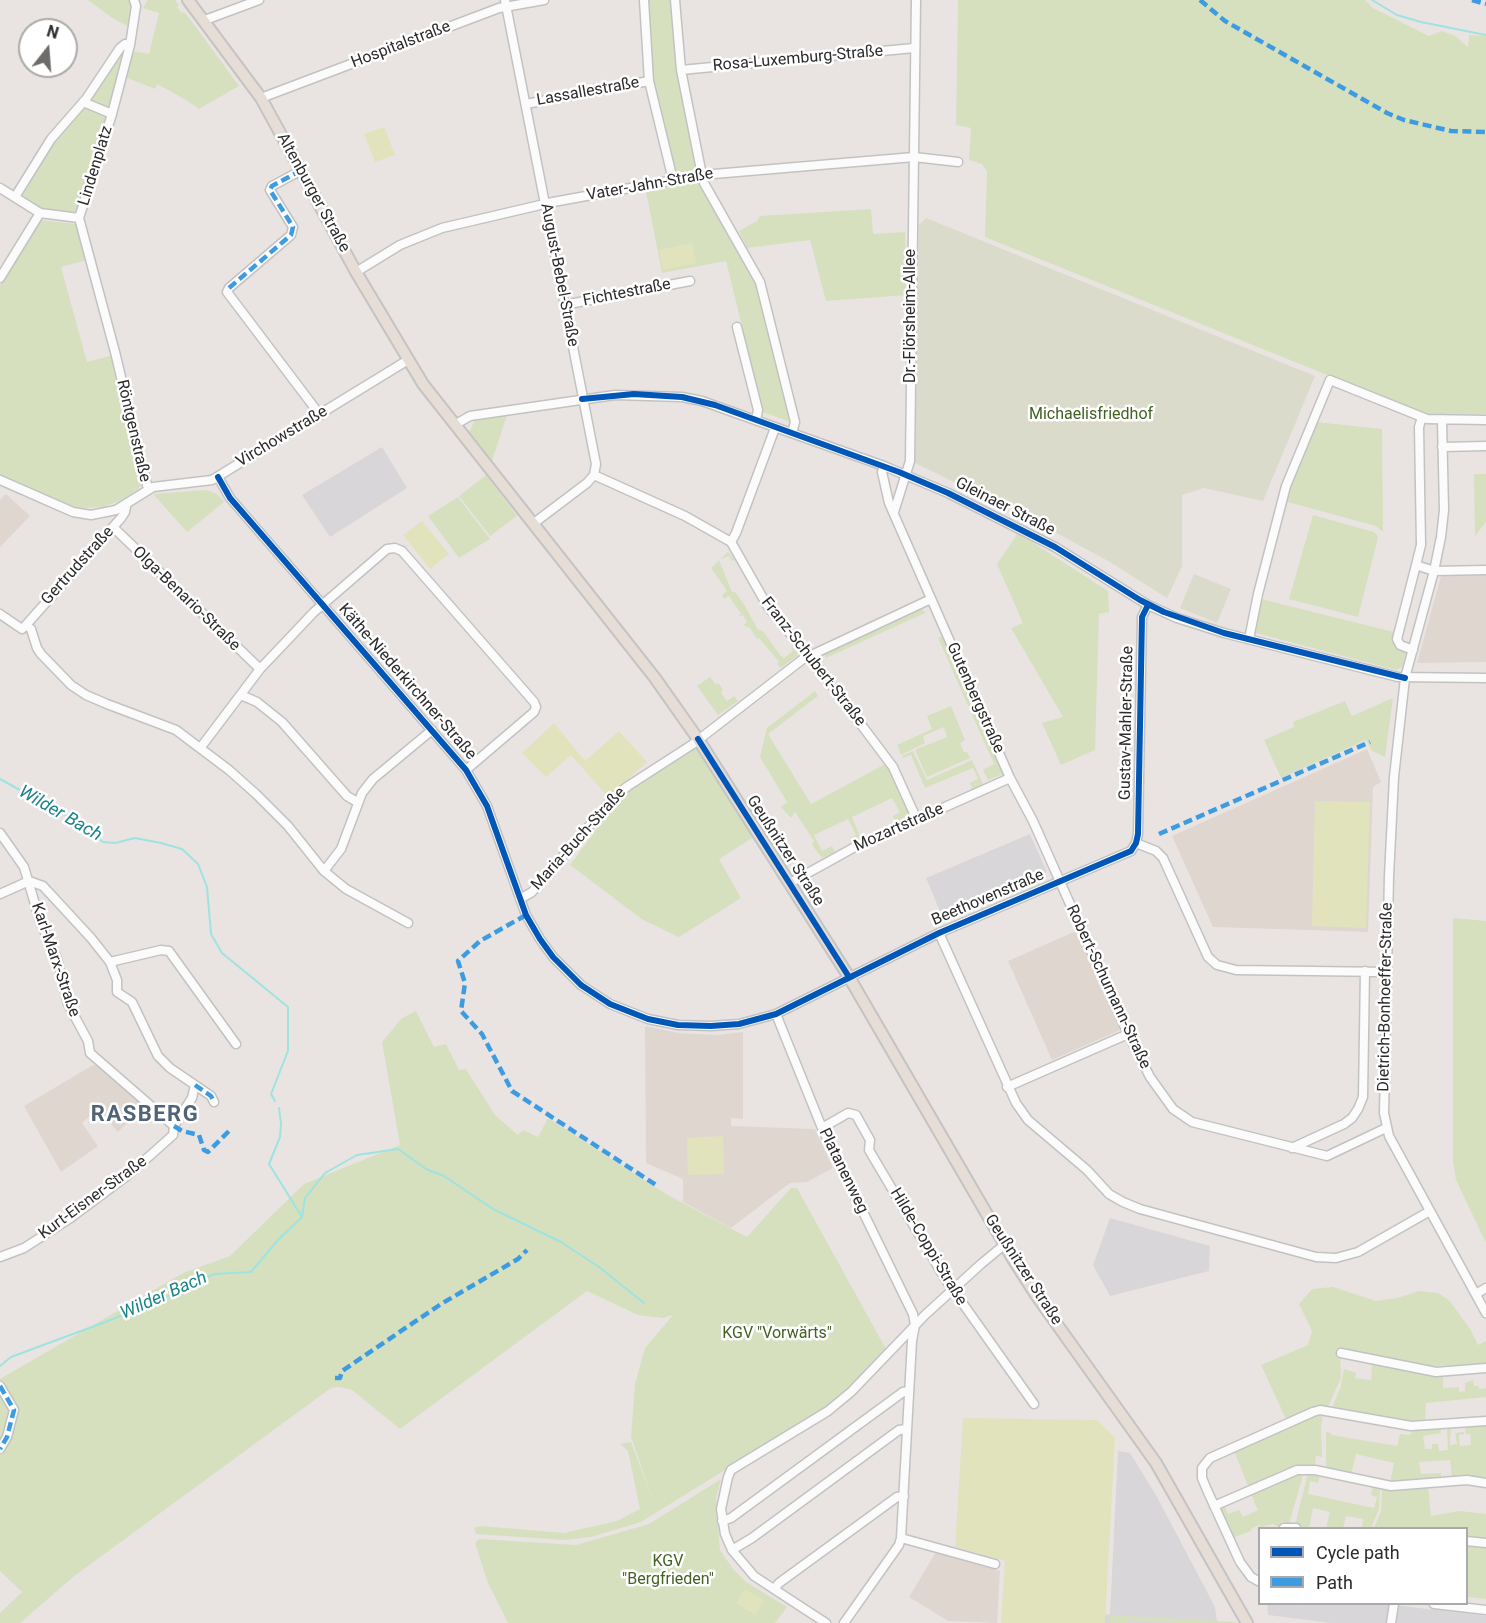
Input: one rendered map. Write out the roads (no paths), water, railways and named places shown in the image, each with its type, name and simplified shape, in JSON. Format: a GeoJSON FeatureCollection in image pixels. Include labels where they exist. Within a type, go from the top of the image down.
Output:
{"type":"FeatureCollection","features":[{"type":"Feature","properties":{"kind":"main road","name":"Altenburger Straße"},"geometry":{"type":"LineString","coordinates":[[189,0],[261,98],[356,272],[408,360],[456,424]]}},
{"type":"Feature","properties":{"kind":"main road","name":"Geußnitzer Straße"},"geometry":{"type":"LineString","coordinates":[[456,424],[667,693],[849,977],[1004,1245],[1036,1295],[1156,1463],[1247,1623]]}},
{"type":"Feature","properties":{"kind":"street"},"geometry":{"type":"LineString","coordinates":[[205,20],[259,0]]}},
{"type":"Feature","properties":{"kind":"street","name":"Hospitalstraße"},"geometry":{"type":"LineString","coordinates":[[261,98],[506,3],[544,0]]}},
{"type":"Feature","properties":{"kind":"street"},"geometry":{"type":"LineString","coordinates":[[644,0],[649,81],[673,180]]}},
{"type":"Feature","properties":{"kind":"street"},"geometry":{"type":"LineString","coordinates":[[675,0],[681,70],[704,183],[760,282],[795,422],[792,434]]}},
{"type":"Feature","properties":{"kind":"street","name":"Dr.-Flörsheim-Allee"},"geometry":{"type":"LineString","coordinates":[[905,474],[910,461],[911,215],[916,0]]}},
{"type":"Feature","properties":{"kind":"street","name":"Lindenplatz"},"geometry":{"type":"LineString","coordinates":[[79,218],[112,114],[131,40],[137,2]]}},
{"type":"Feature","properties":{"kind":"street","name":"August-Bebel-Straße"},"geometry":{"type":"LineString","coordinates":[[506,3],[596,464],[594,475]]}},
{"type":"Feature","properties":{"kind":"street"},"geometry":{"type":"LineString","coordinates":[[15,197],[51,139],[83,102],[120,48],[131,40]]}},
{"type":"Feature","properties":{"kind":"street","name":"Rosa-Luxemburg-Straße"},"geometry":{"type":"LineString","coordinates":[[681,70],[914,48]]}},
{"type":"Feature","properties":{"kind":"street","name":"Lassallestraße"},"geometry":{"type":"LineString","coordinates":[[526,104],[649,81]]}},
{"type":"Feature","properties":{"kind":"street","name":"Lindenplatz"},"geometry":{"type":"LineString","coordinates":[[83,102],[112,114]]}},
{"type":"Feature","properties":{"kind":"street","name":"Vater-Jahn-Straße"},"geometry":{"type":"LineString","coordinates":[[356,272],[400,245],[442,228],[673,180],[702,175],[914,157],[958,162]]}},
{"type":"Feature","properties":{"kind":"street"},"geometry":{"type":"LineString","coordinates":[[300,171],[272,186],[270,190],[293,227],[291,235],[227,292],[320,415]]}},
{"type":"Feature","properties":{"kind":"street"},"geometry":{"type":"LineString","coordinates":[[0,188],[40,213],[79,218]]}},
{"type":"Feature","properties":{"kind":"street"},"geometry":{"type":"LineString","coordinates":[[0,278],[40,213]]}},
{"type":"Feature","properties":{"kind":"street","name":"Röntgenstraße"},"geometry":{"type":"LineString","coordinates":[[0,480],[73,512],[91,514],[100,514],[126,506],[148,489],[115,352],[79,218]]}},
{"type":"Feature","properties":{"kind":"street","name":"Fichtestraße"},"geometry":{"type":"LineString","coordinates":[[564,305],[690,281]]}},
{"type":"Feature","properties":{"kind":"street"},"geometry":{"type":"LineString","coordinates":[[737,327],[758,410],[756,420]]}},
{"type":"Feature","properties":{"kind":"street","name":"Virchowstraße"},"geometry":{"type":"LineString","coordinates":[[148,489],[206,482],[218,477],[408,360]]}},
{"type":"Feature","properties":{"kind":"street"},"geometry":{"type":"LineString","coordinates":[[1249,639],[1286,486],[1330,380],[1422,417],[1442,421],[1486,420]]}},
{"type":"Feature","properties":{"kind":"street","name":"Gleinaer Straße"},"geometry":{"type":"LineString","coordinates":[[456,424],[466,417],[625,394],[682,397],[702,401],[884,466],[960,498],[1040,539],[1148,605],[1185,620],[1249,639],[1405,678],[1486,678]]}},
{"type":"Feature","properties":{"kind":"street"},"geometry":{"type":"LineString","coordinates":[[1413,650],[1404,648],[1397,642],[1421,545],[1419,427],[1422,417]]}},
{"type":"Feature","properties":{"kind":"street","name":"Dietrich-Bonhoeffer-Straße"},"geometry":{"type":"LineString","coordinates":[[1442,421],[1443,524],[1434,571],[1405,678],[1394,777],[1389,876],[1384,1113],[1386,1128],[1486,1313]]}},
{"type":"Feature","properties":{"kind":"street"},"geometry":{"type":"LineString","coordinates":[[534,524],[594,475],[685,516],[731,542],[775,428]]}},
{"type":"Feature","properties":{"kind":"street"},"geometry":{"type":"LineString","coordinates":[[1442,447],[1486,446]]}},
{"type":"Feature","properties":{"kind":"street","name":"Gutenbergstraße"},"geometry":{"type":"LineString","coordinates":[[884,466],[882,472],[889,503],[1010,778],[1033,821],[1060,883]]}},
{"type":"Feature","properties":{"kind":"street"},"geometry":{"type":"LineString","coordinates":[[893,512],[905,474]]}},
{"type":"Feature","properties":{"kind":"street","name":"Käthe-Niederkirchner-Straße"},"geometry":{"type":"LineString","coordinates":[[218,477],[230,498],[466,770],[487,806],[520,899],[540,939],[569,975],[585,988],[619,1008],[656,1021],[688,1026],[739,1024],[776,1014],[849,977]]}},
{"type":"Feature","properties":{"kind":"street","name":"Gertrudstraße"},"geometry":{"type":"LineString","coordinates":[[26,625],[113,527],[125,512],[126,506]]}},
{"type":"Feature","properties":{"kind":"street","name":"Olga-Benario-Straße"},"geometry":{"type":"LineString","coordinates":[[113,527],[260,669]]}},
{"type":"Feature","properties":{"kind":"street","name":"Franz-Schubert-Straße"},"geometry":{"type":"LineString","coordinates":[[731,542],[768,607],[893,767],[917,820]]}},
{"type":"Feature","properties":{"kind":"street"},"geometry":{"type":"LineString","coordinates":[[201,747],[260,669],[323,604],[387,549],[395,548],[402,551],[536,707],[534,712],[466,770]]}},
{"type":"Feature","properties":{"kind":"street"},"geometry":{"type":"LineString","coordinates":[[1416,565],[1434,571],[1486,570]]}},
{"type":"Feature","properties":{"kind":"street","name":"Maria-Buch-Straße"},"geometry":{"type":"LineString","coordinates":[[520,899],[532,892],[608,804],[635,780],[698,740],[808,656],[931,599]]}},
{"type":"Feature","properties":{"kind":"street","name":"Gustav-Mahler-Straße"},"geometry":{"type":"LineString","coordinates":[[1136,843],[1142,617],[1148,605]]}},
{"type":"Feature","properties":{"kind":"street"},"geometry":{"type":"LineString","coordinates":[[0,614],[22,629],[26,625],[31,629],[41,654],[70,685],[87,696],[176,730],[201,747],[256,794],[288,826],[324,872],[346,889],[408,923]]}},
{"type":"Feature","properties":{"kind":"street"},"geometry":{"type":"LineString","coordinates":[[241,695],[257,702],[282,722],[347,796],[357,802]]}},
{"type":"Feature","properties":{"kind":"street"},"geometry":{"type":"LineString","coordinates":[[324,872],[341,849],[357,802],[373,779],[432,730]]}},
{"type":"Feature","properties":{"kind":"street","name":"Mozartstraße"},"geometry":{"type":"LineString","coordinates":[[790,884],[839,855],[1010,778]]}},
{"type":"Feature","properties":{"kind":"street","name":"Karl-Marx-Straße"},"geometry":{"type":"LineString","coordinates":[[0,833],[19,858],[40,921],[57,959],[68,1004],[88,1041],[90,1053],[174,1126]]}},
{"type":"Feature","properties":{"kind":"street"},"geometry":{"type":"LineString","coordinates":[[1136,843],[1156,851],[1163,858],[1208,957],[1217,965],[1236,970],[1387,972]]}},
{"type":"Feature","properties":{"kind":"street","name":"Beethovenstraße"},"geometry":{"type":"LineString","coordinates":[[849,977],[939,933],[1126,854],[1136,843]]}},
{"type":"Feature","properties":{"kind":"street"},"geometry":{"type":"LineString","coordinates":[[0,894],[28,881],[43,886],[110,962],[117,980],[117,992],[132,1002],[158,1056],[170,1068],[211,1096],[214,1101]]}},
{"type":"Feature","properties":{"kind":"street","name":"Robert-Schumann-Straße"},"geometry":{"type":"LineString","coordinates":[[1060,883],[1128,1034],[1150,1077],[1175,1112],[1192,1122],[1327,1156],[1386,1128]]}},
{"type":"Feature","properties":{"kind":"street"},"geometry":{"type":"LineString","coordinates":[[939,933],[1007,1087],[1028,1120],[1087,1170],[1109,1194],[1140,1209],[1316,1257],[1336,1258],[1358,1252],[1430,1211]]}},
{"type":"Feature","properties":{"kind":"street"},"geometry":{"type":"LineString","coordinates":[[110,962],[161,950],[169,951],[236,1044]]}},
{"type":"Feature","properties":{"kind":"street"},"geometry":{"type":"LineString","coordinates":[[1292,1148],[1344,1124],[1358,1109],[1363,1096],[1365,971]]}},
{"type":"Feature","properties":{"kind":"street","name":"Platanenweg"},"geometry":{"type":"LineString","coordinates":[[776,1014],[822,1128],[913,1314],[915,1326],[903,1430],[902,1538],[844,1623]]}},
{"type":"Feature","properties":{"kind":"street"},"geometry":{"type":"LineString","coordinates":[[1007,1087],[1128,1034]]}},
{"type":"Feature","properties":{"kind":"street","name":"Kurt-Eisner-Straße"},"geometry":{"type":"LineString","coordinates":[[0,1257],[24,1248],[69,1219],[173,1136],[174,1126],[192,1098],[195,1086]]}},
{"type":"Feature","properties":{"kind":"street","name":"Hilde-Coppi-Straße"},"geometry":{"type":"LineString","coordinates":[[822,1128],[848,1113],[856,1115],[870,1140],[869,1150],[952,1290],[1034,1404]]}},
{"type":"Feature","properties":{"kind":"street"},"geometry":{"type":"LineString","coordinates":[[826,1623],[754,1576],[732,1550],[722,1521],[722,1501],[731,1470],[828,1411],[851,1392],[952,1290],[1004,1245]]}},
{"type":"Feature","properties":{"kind":"street"},"geometry":{"type":"LineString","coordinates":[[1476,1294],[1486,1288]]}},
{"type":"Feature","properties":{"kind":"street"},"geometry":{"type":"LineString","coordinates":[[1341,1353],[1436,1372],[1486,1368]]}},
{"type":"Feature","properties":{"kind":"street"},"geometry":{"type":"LineString","coordinates":[[0,1386],[14,1410],[7,1437],[0,1449]]}},
{"type":"Feature","properties":{"kind":"street"},"geometry":{"type":"LineString","coordinates":[[722,1521],[740,1511],[903,1392],[909,1391]]}},
{"type":"Feature","properties":{"kind":"street"},"geometry":{"type":"LineString","coordinates":[[1258,1581],[1251,1577],[1240,1562],[1202,1478],[1202,1468],[1209,1458],[1313,1412],[1328,1411],[1411,1426],[1486,1421]]}},
{"type":"Feature","properties":{"kind":"street"},"geometry":{"type":"LineString","coordinates":[[732,1550],[903,1430]]}},
{"type":"Feature","properties":{"kind":"street"},"geometry":{"type":"LineString","coordinates":[[1214,1506],[1298,1470],[1315,1470],[1391,1486],[1467,1480],[1486,1482]]}},
{"type":"Feature","properties":{"kind":"street"},"geometry":{"type":"LineString","coordinates":[[774,1589],[779,1583],[897,1497],[904,1496]]}},
{"type":"Feature","properties":{"kind":"street"},"geometry":{"type":"LineString","coordinates":[[902,1538],[995,1564]]}},
{"type":"Feature","properties":{"kind":"street"},"geometry":{"type":"LineString","coordinates":[[1468,1541],[1486,1543]]}},
{"type":"Feature","properties":{"kind":"street"},"geometry":{"type":"LineString","coordinates":[[1391,1623],[1394,1605]]}},
{"type":"Feature","properties":{"kind":"street"},"geometry":{"type":"LineString","coordinates":[[1443,1605],[1486,1610]]}},
{"type":"Feature","properties":{"kind":"waterway"},"geometry":{"type":"LineString","coordinates":[[1372,0],[1397,15],[1486,35]]}},
{"type":"Feature","properties":{"kind":"waterway","name":"Wilder Bach"},"geometry":{"type":"LineString","coordinates":[[0,779],[78,822],[103,842],[115,843],[135,838],[161,843],[182,849],[198,864],[207,887],[211,934],[222,953],[288,1007],[288,1051],[271,1094],[275,1101]]}},
{"type":"Feature","properties":{"kind":"waterway","name":"Wilder Bach"},"geometry":{"type":"LineString","coordinates":[[279,1108],[280,1137],[269,1164],[302,1217]]}},
{"type":"Feature","properties":{"kind":"waterway"},"geometry":{"type":"LineString","coordinates":[[302,1217],[305,1198],[325,1173],[357,1155],[398,1149],[426,1169],[444,1176],[493,1209],[561,1242],[599,1267],[644,1303]]}},
{"type":"Feature","properties":{"kind":"waterway","name":"Wilder Bach"},"geometry":{"type":"LineString","coordinates":[[0,1366],[11,1357],[108,1321],[214,1274],[251,1272],[277,1241],[302,1217]]}},
{"type":"Feature","properties":{"kind":"district","name":"RASBERG"},"geometry":{"type":"Point","coordinates":[145,1115]}},
{"type":"Feature","properties":{"kind":"park label","name":"Michaelisfriedhof"},"geometry":{"type":"Point","coordinates":[1091,415]}},
{"type":"Feature","properties":{"kind":"park label","name":"KGV \"Vorwärts\""},"geometry":{"type":"Point","coordinates":[777,1334]}},
{"type":"Feature","properties":{"kind":"park label","name":"KGV \"Bergfrieden\""},"geometry":{"type":"Point","coordinates":[668,1571]}}]}
